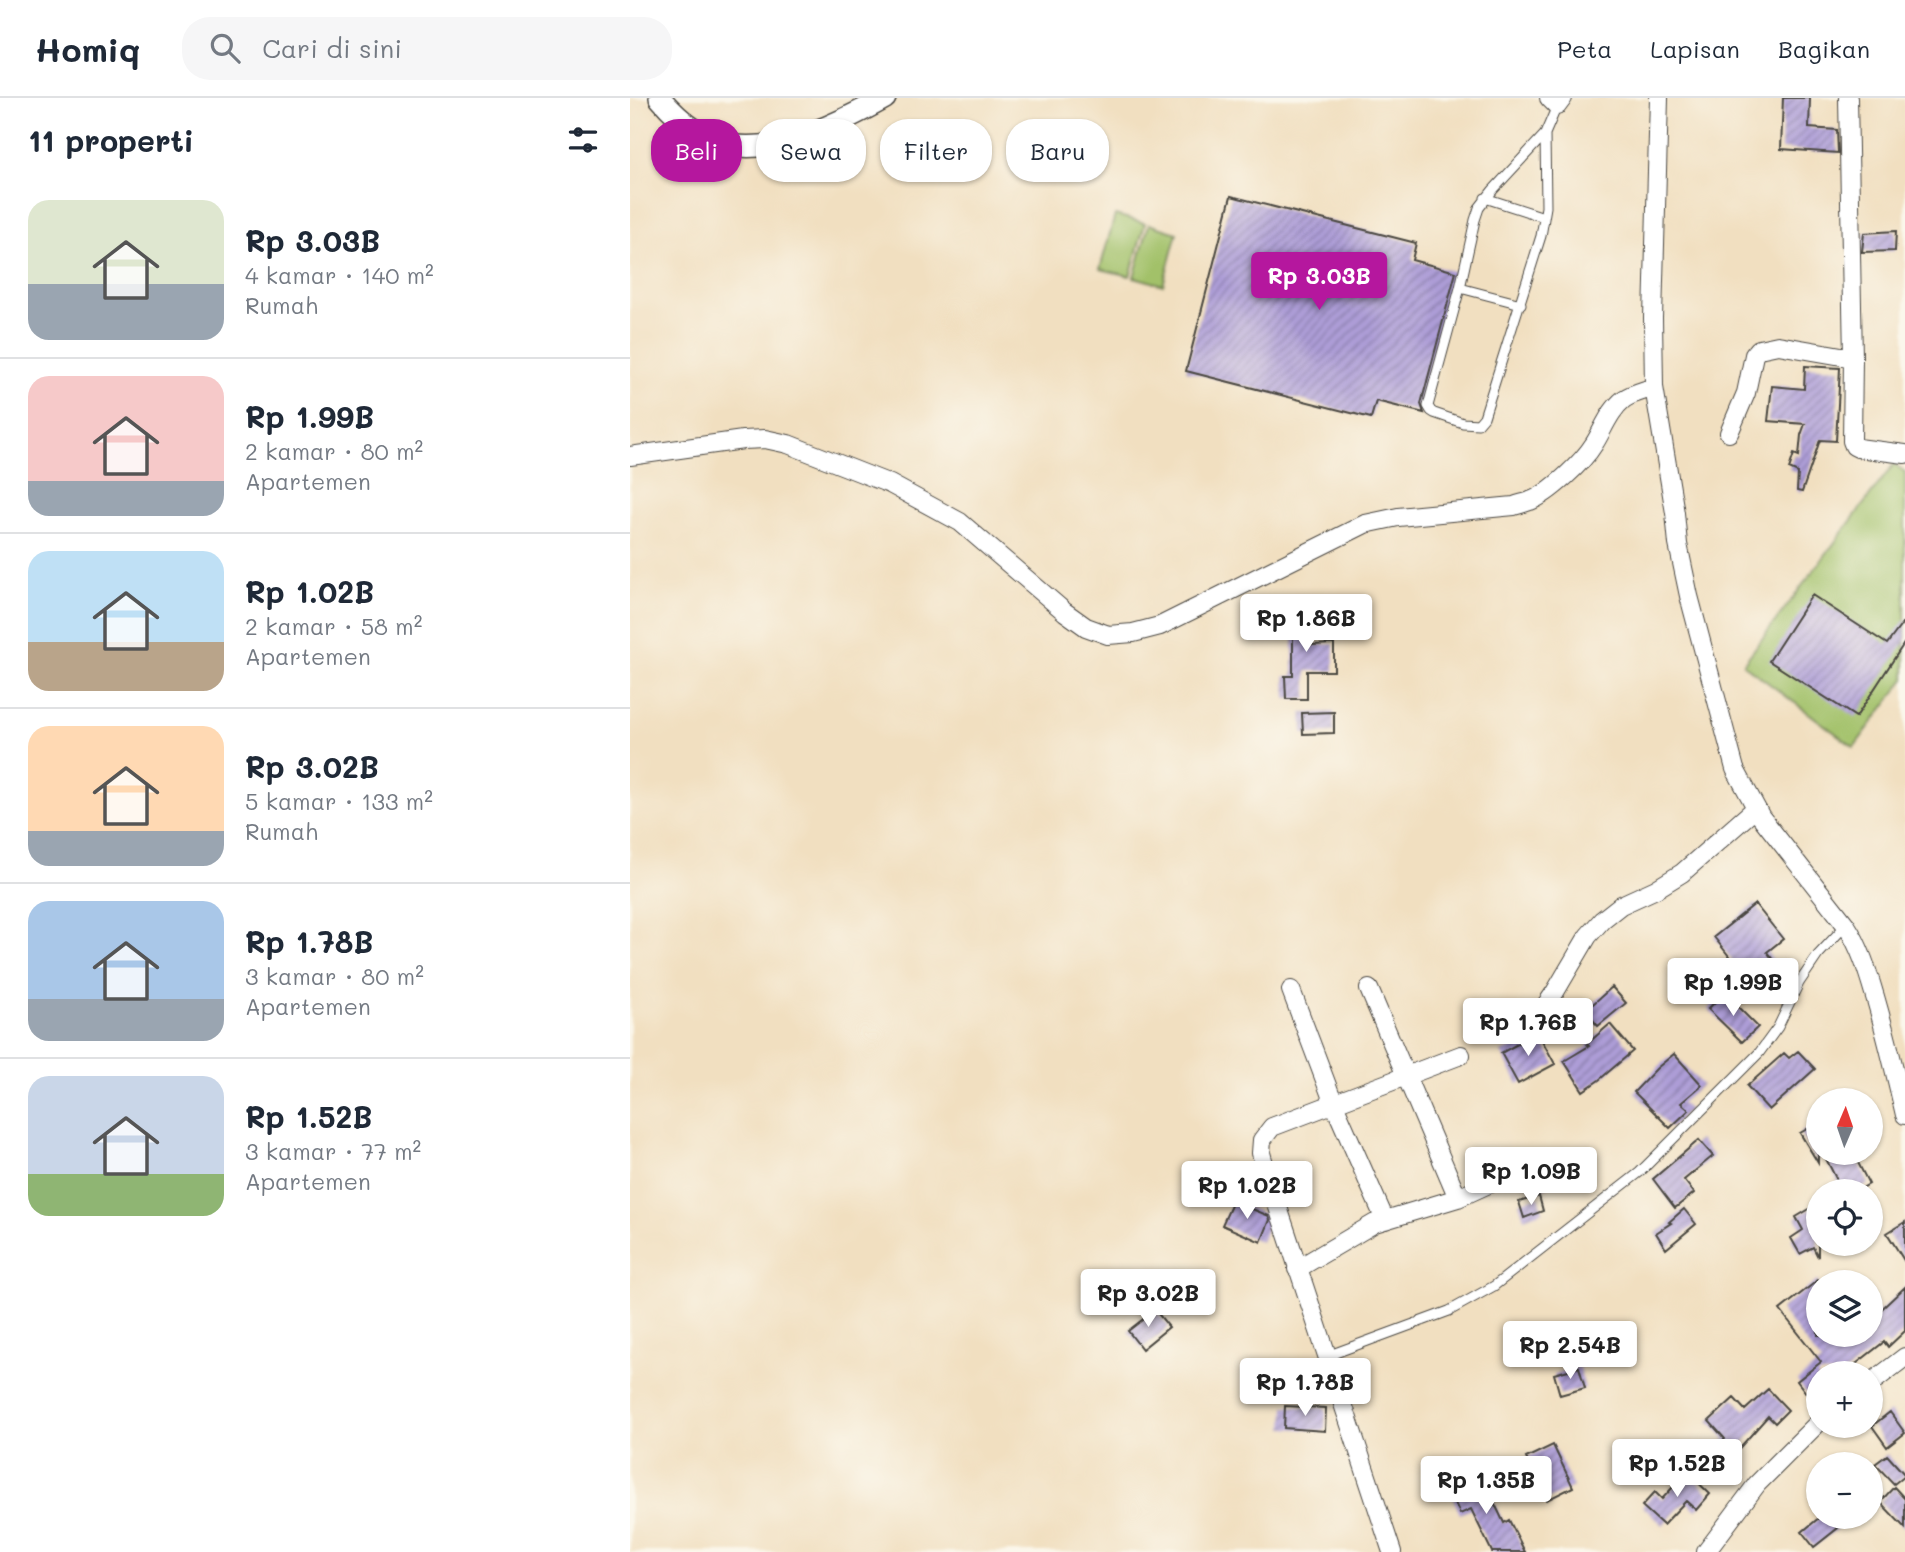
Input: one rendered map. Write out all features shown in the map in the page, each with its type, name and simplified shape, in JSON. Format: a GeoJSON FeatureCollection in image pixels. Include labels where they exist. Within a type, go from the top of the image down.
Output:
{"type":"FeatureCollection","features":[{"type":"Feature","properties":{"kind":"street"},"geometry":{"type":"LineString","coordinates":[[660,98],[685,124],[723,143],[749,147],[823,130],[885,98]]}},
{"type":"Feature","properties":{"kind":"street"},"geometry":{"type":"LineString","coordinates":[[1659,98],[1653,318],[1654,387],[1678,544],[1689,596],[1730,753],[1739,777],[1771,830],[1857,941],[1888,1042],[1905,1115]]}},
{"type":"Feature","properties":{"kind":"street"},"geometry":{"type":"LineString","coordinates":[[1848,98],[1852,441],[1858,448],[1905,454]]}},
{"type":"Feature","properties":{"kind":"street"},"geometry":{"type":"LineString","coordinates":[[1729,433],[1743,403],[1754,355],[1759,349],[1778,345],[1853,358]]}},
{"type":"Feature","properties":{"kind":"street"},"geometry":{"type":"LineString","coordinates":[[630,456],[743,440],[765,439],[788,443],[890,484],[960,522],[1065,612],[1086,626],[1108,635],[1133,633],[1160,626],[1365,524],[1398,517],[1514,506],[1530,501],[1547,492],[1583,460],[1622,400],[1654,387]]}},
{"type":"Feature","properties":{"kind":"street"},"geometry":{"type":"LineString","coordinates":[[1535,1021],[1588,936],[1602,920],[1621,905],[1657,889],[1682,873],[1756,808]]}},
{"type":"Feature","properties":{"kind":"street"},"geometry":{"type":"LineString","coordinates":[[1369,989],[1458,1198]]}},
{"type":"Feature","properties":{"kind":"street"},"geometry":{"type":"LineString","coordinates":[[1292,990],[1334,1104],[1385,1220]]}},
{"type":"Feature","properties":{"kind":"street"},"geometry":{"type":"LineString","coordinates":[[1392,1552],[1266,1171],[1262,1140],[1272,1127],[1461,1055]]}},
{"type":"Feature","properties":{"kind":"street"},"geometry":{"type":"LineString","coordinates":[[1297,1269],[1375,1223],[1458,1198],[1504,1177]]}},
{"type":"Feature","properties":{"kind":"street"},"geometry":{"type":"LineString","coordinates":[[1883,1374],[1905,1357]]}},
{"type":"Feature","properties":{"kind":"street"},"geometry":{"type":"LineString","coordinates":[[1706,1552],[1758,1484],[1806,1435]]}},
{"type":"Feature","properties":{"kind":"lane"},"geometry":{"type":"LineString","coordinates":[[1545,134],[1485,198],[1475,220],[1460,288],[1428,406],[1431,411],[1463,423],[1478,424],[1484,417],[1541,236],[1546,207],[1545,134],[1556,101]]}},
{"type":"Feature","properties":{"kind":"lane"},"geometry":{"type":"LineString","coordinates":[[1485,198],[1544,217]]}},
{"type":"Feature","properties":{"kind":"lane"},"geometry":{"type":"LineString","coordinates":[[1460,288],[1521,304]]}},
{"type":"Feature","properties":{"kind":"lane"},"geometry":{"type":"LineString","coordinates":[[1327,1356],[1449,1311],[1494,1286],[1640,1172],[1759,1053],[1778,1027],[1799,983],[1818,955],[1846,925]]}},
{"type":"Feature","properties":{"kind":"green space"},"geometry":{"type":"Polygon","coordinates":[[[1115,215],[1145,223],[1130,276],[1100,269],[1115,215]]]}},
{"type":"Feature","properties":{"kind":"green space"},"geometry":{"type":"Polygon","coordinates":[[[1149,224],[1177,233],[1163,285],[1134,277],[1149,224]]]}},
{"type":"Feature","properties":{"kind":"green space"},"geometry":{"type":"Polygon","coordinates":[[[1894,464],[1905,472],[1905,679],[1854,747],[1743,664],[1894,464]]]}},
{"type":"Feature","properties":{"kind":"building"},"geometry":{"type":"Polygon","coordinates":[[[1783,98],[1810,98],[1809,128],[1837,130],[1838,153],[1781,149],[1783,98]]]}},
{"type":"Feature","properties":{"kind":"building"},"geometry":{"type":"Polygon","coordinates":[[[1231,196],[1416,243],[1412,260],[1456,272],[1421,404],[1424,413],[1376,401],[1371,418],[1186,371],[1231,196]]]}},
{"type":"Feature","properties":{"kind":"building"},"geometry":{"type":"Polygon","coordinates":[[[1896,231],[1895,251],[1862,252],[1864,233],[1896,231]]]}},
{"type":"Feature","properties":{"kind":"building"},"geometry":{"type":"Polygon","coordinates":[[[1805,366],[1840,368],[1836,441],[1820,440],[1802,492],[1797,491],[1798,473],[1789,469],[1794,454],[1799,456],[1805,424],[1768,421],[1772,386],[1804,389],[1805,366]]]}},
{"type":"Feature","properties":{"kind":"building"},"geometry":{"type":"Polygon","coordinates":[[[1812,595],[1887,644],[1905,620],[1905,642],[1856,717],[1769,661],[1812,595]]]}},
{"type":"Feature","properties":{"kind":"building"},"geometry":{"type":"Polygon","coordinates":[[[1295,603],[1312,603],[1312,645],[1334,644],[1334,671],[1307,671],[1307,699],[1286,699],[1285,676],[1293,676],[1295,603]]]}},
{"type":"Feature","properties":{"kind":"building"},"geometry":{"type":"Polygon","coordinates":[[[1334,712],[1334,733],[1303,734],[1302,713],[1334,712]]]}},
{"type":"Feature","properties":{"kind":"building"},"geometry":{"type":"Polygon","coordinates":[[[1755,904],[1783,939],[1767,952],[1788,979],[1763,999],[1714,937],[1755,904]]]}},
{"type":"Feature","properties":{"kind":"building"},"geometry":{"type":"Polygon","coordinates":[[[1612,987],[1626,1003],[1598,1026],[1585,1011],[1612,987]]]}},
{"type":"Feature","properties":{"kind":"building"},"geometry":{"type":"Polygon","coordinates":[[[1724,993],[1758,1027],[1742,1042],[1708,1009],[1724,993]]]}},
{"type":"Feature","properties":{"kind":"building"},"geometry":{"type":"Polygon","coordinates":[[[1610,1024],[1633,1051],[1583,1091],[1564,1061],[1589,1046],[1587,1044],[1610,1024]]]}},
{"type":"Feature","properties":{"kind":"building"},"geometry":{"type":"Polygon","coordinates":[[[1538,1033],[1555,1064],[1518,1084],[1501,1053],[1538,1033]]]}},
{"type":"Feature","properties":{"kind":"building"},"geometry":{"type":"Polygon","coordinates":[[[1798,1051],[1815,1069],[1769,1110],[1747,1086],[1784,1053],[1789,1058],[1798,1051]]]}},
{"type":"Feature","properties":{"kind":"building"},"geometry":{"type":"Polygon","coordinates":[[[1674,1054],[1702,1085],[1681,1103],[1689,1110],[1670,1128],[1634,1092],[1674,1054]]]}},
{"type":"Feature","properties":{"kind":"building"},"geometry":{"type":"Polygon","coordinates":[[[1806,1130],[1806,1143],[1800,1133],[1806,1130]]]}},
{"type":"Feature","properties":{"kind":"building"},"geometry":{"type":"Polygon","coordinates":[[[1699,1140],[1713,1156],[1684,1180],[1694,1193],[1675,1208],[1653,1179],[1699,1140]]]}},
{"type":"Feature","properties":{"kind":"building"},"geometry":{"type":"Polygon","coordinates":[[[1576,1156],[1585,1170],[1568,1181],[1567,1178],[1533,1193],[1525,1178],[1546,1168],[1548,1173],[1576,1156]]]}},
{"type":"Feature","properties":{"kind":"building"},"geometry":{"type":"Polygon","coordinates":[[[1830,1166],[1860,1166],[1866,1179],[1836,1179],[1830,1166]]]}},
{"type":"Feature","properties":{"kind":"building"},"geometry":{"type":"Polygon","coordinates":[[[1539,1196],[1543,1211],[1524,1218],[1519,1202],[1539,1196]]]}},
{"type":"Feature","properties":{"kind":"building"},"geometry":{"type":"Polygon","coordinates":[[[1233,1201],[1269,1216],[1270,1220],[1261,1242],[1222,1225],[1233,1201]]]}},
{"type":"Feature","properties":{"kind":"building"},"geometry":{"type":"Polygon","coordinates":[[[1684,1209],[1696,1224],[1666,1249],[1656,1233],[1671,1223],[1669,1222],[1684,1209]]]}},
{"type":"Feature","properties":{"kind":"building"},"geometry":{"type":"Polygon","coordinates":[[[1806,1211],[1806,1251],[1800,1254],[1791,1238],[1803,1230],[1796,1217],[1806,1211]]]}},
{"type":"Feature","properties":{"kind":"building"},"geometry":{"type":"Polygon","coordinates":[[[1905,1222],[1905,1262],[1887,1233],[1905,1222]]]}},
{"type":"Feature","properties":{"kind":"building"},"geometry":{"type":"Polygon","coordinates":[[[1905,1287],[1905,1331],[1888,1347],[1884,1342],[1883,1308],[1905,1287]]]}},
{"type":"Feature","properties":{"kind":"building"},"geometry":{"type":"Polygon","coordinates":[[[1806,1289],[1806,1343],[1780,1310],[1806,1289]]]}},
{"type":"Feature","properties":{"kind":"building"},"geometry":{"type":"Polygon","coordinates":[[[1155,1310],[1169,1327],[1142,1349],[1128,1331],[1155,1310]]]}},
{"type":"Feature","properties":{"kind":"building"},"geometry":{"type":"Polygon","coordinates":[[[1809,1347],[1878,1347],[1860,1361],[1820,1361],[1809,1347]]]}},
{"type":"Feature","properties":{"kind":"building"},"geometry":{"type":"Polygon","coordinates":[[[1579,1367],[1585,1388],[1560,1395],[1554,1374],[1579,1367]]]}},
{"type":"Feature","properties":{"kind":"building"},"geometry":{"type":"Polygon","coordinates":[[[1806,1374],[1806,1393],[1797,1381],[1806,1374]]]}},
{"type":"Feature","properties":{"kind":"building"},"geometry":{"type":"Polygon","coordinates":[[[1768,1389],[1788,1410],[1775,1423],[1768,1416],[1734,1454],[1722,1442],[1725,1439],[1709,1421],[1734,1398],[1745,1410],[1768,1389]]]}},
{"type":"Feature","properties":{"kind":"building"},"geometry":{"type":"Polygon","coordinates":[[[1285,1406],[1326,1408],[1325,1431],[1284,1428],[1285,1406]]]}},
{"type":"Feature","properties":{"kind":"building"},"geometry":{"type":"Polygon","coordinates":[[[1890,1412],[1905,1433],[1887,1447],[1881,1438],[1883,1438],[1883,1417],[1890,1412]]]}},
{"type":"Feature","properties":{"kind":"building"},"geometry":{"type":"Polygon","coordinates":[[[1553,1445],[1573,1487],[1547,1500],[1526,1458],[1553,1445]]]}},
{"type":"Feature","properties":{"kind":"building"},"geometry":{"type":"Polygon","coordinates":[[[1887,1455],[1905,1475],[1894,1484],[1883,1472],[1883,1458],[1887,1455]]]}},
{"type":"Feature","properties":{"kind":"building"},"geometry":{"type":"Polygon","coordinates":[[[1687,1472],[1710,1494],[1696,1510],[1686,1501],[1663,1525],[1642,1506],[1655,1492],[1662,1499],[1687,1472]]]}},
{"type":"Feature","properties":{"kind":"building"},"geometry":{"type":"Polygon","coordinates":[[[1481,1475],[1504,1523],[1509,1520],[1525,1552],[1492,1552],[1471,1509],[1460,1514],[1449,1490],[1481,1475]]]}},
{"type":"Feature","properties":{"kind":"building"},"geometry":{"type":"Polygon","coordinates":[[[1894,1487],[1905,1499],[1905,1528],[1883,1505],[1883,1499],[1894,1487]]]}},
{"type":"Feature","properties":{"kind":"building"},"geometry":{"type":"Polygon","coordinates":[[[1806,1529],[1837,1529],[1814,1547],[1802,1532],[1806,1529]]]}}]}
